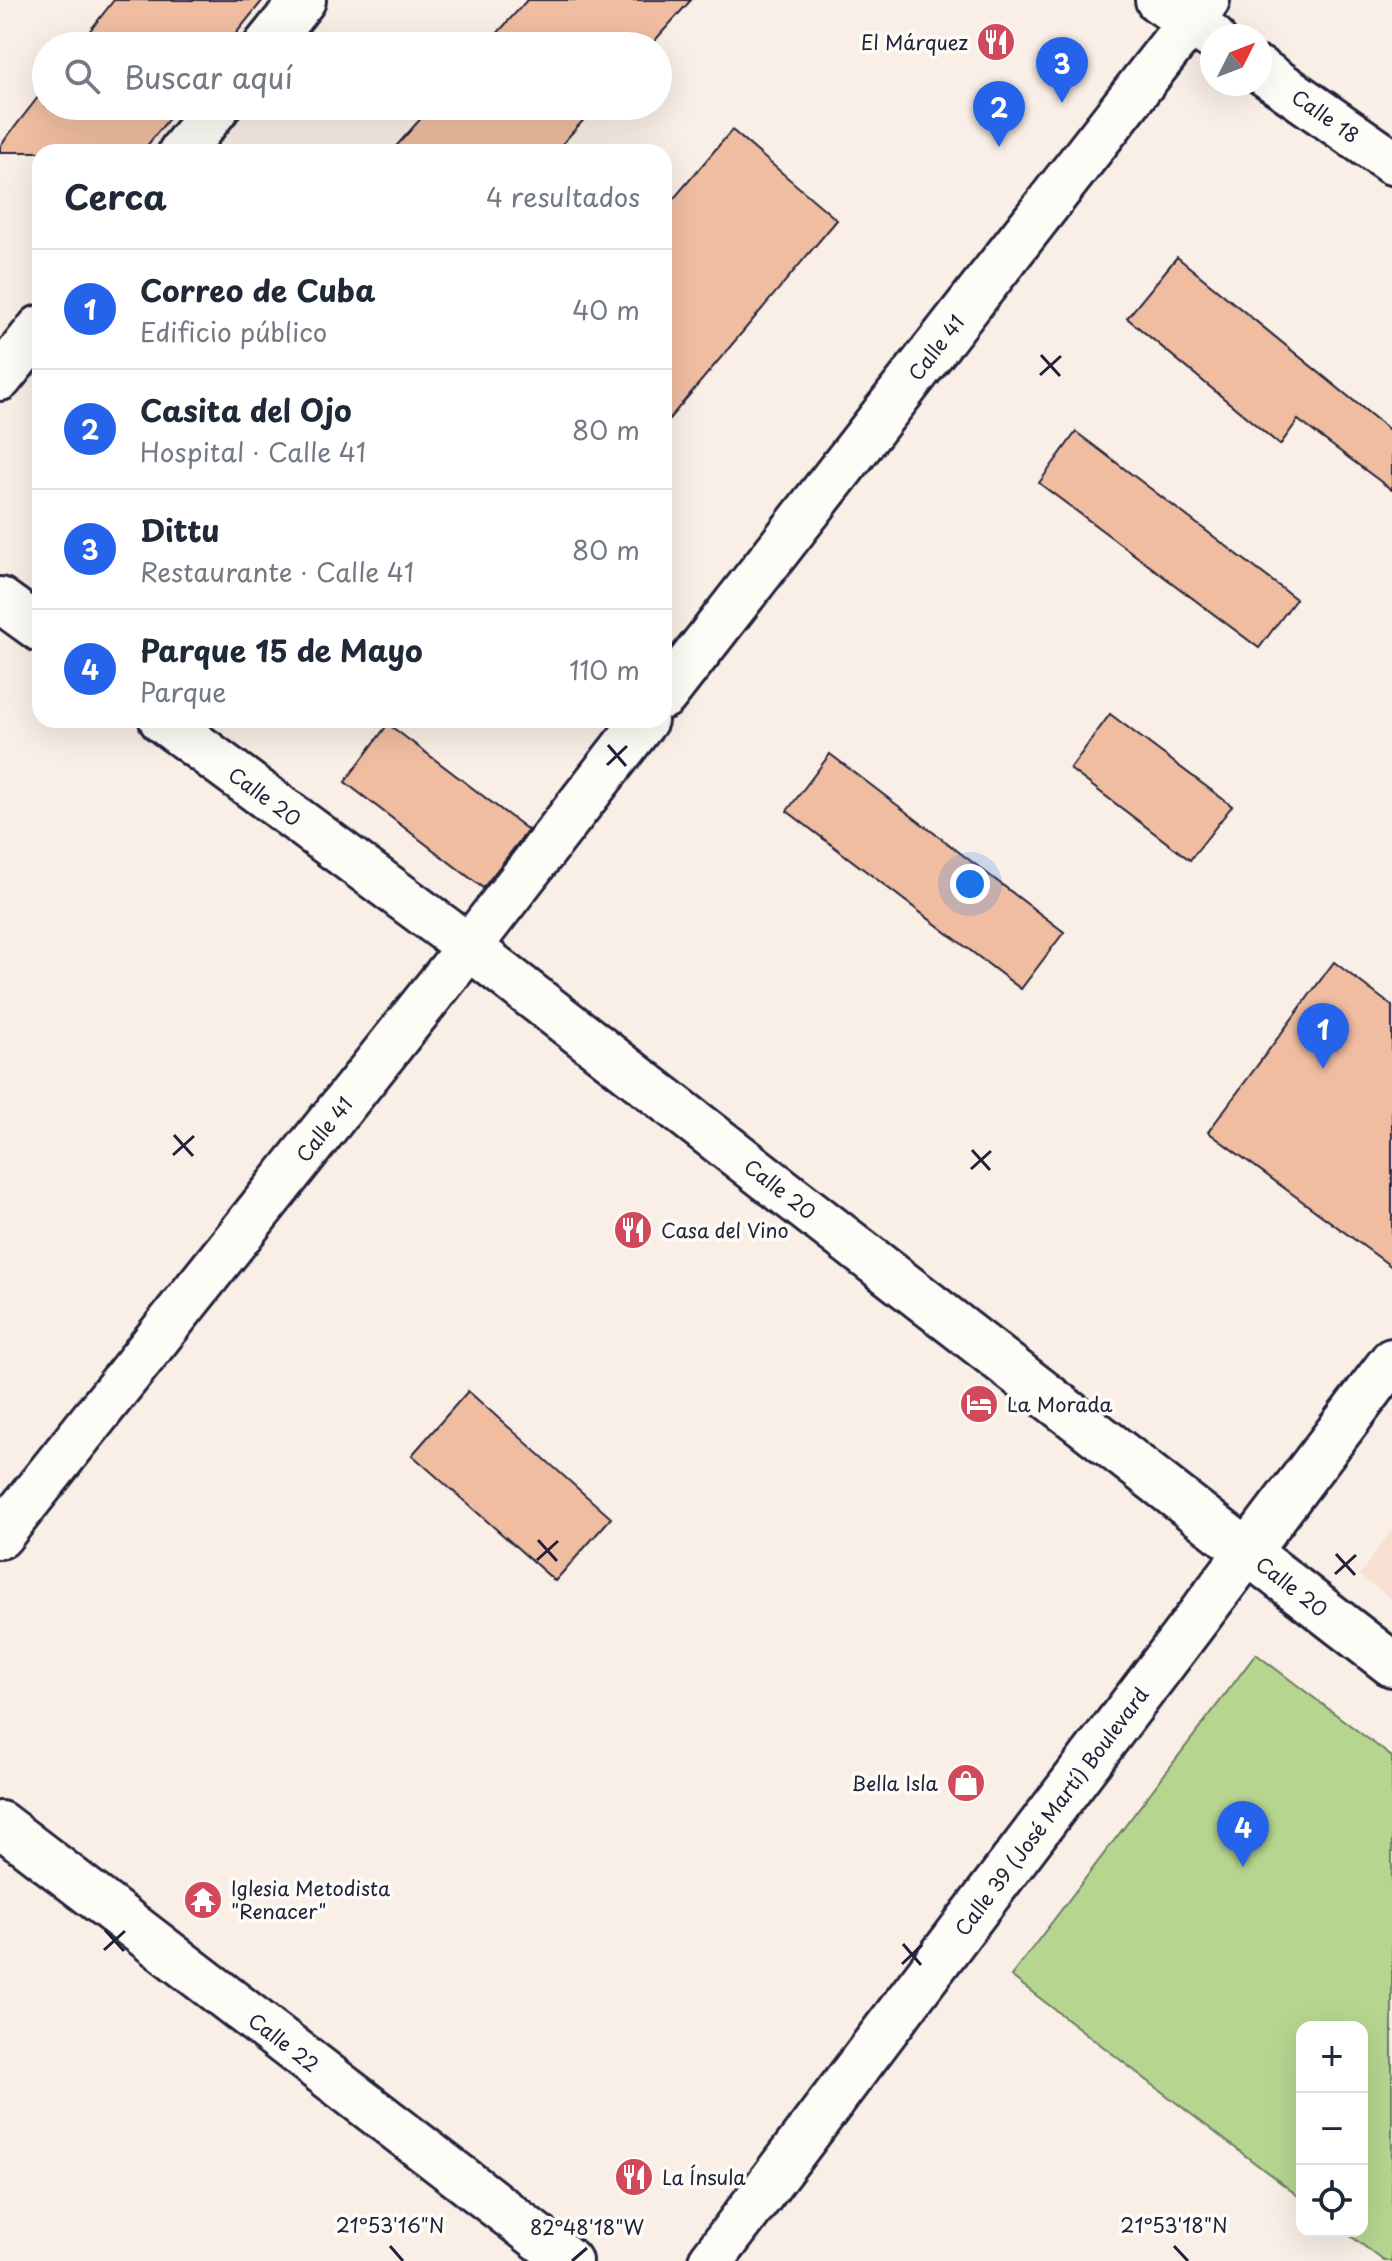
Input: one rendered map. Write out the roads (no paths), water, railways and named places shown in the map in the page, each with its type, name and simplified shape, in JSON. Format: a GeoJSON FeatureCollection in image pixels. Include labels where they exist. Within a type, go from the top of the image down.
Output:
{"type":"FeatureCollection","features":[{"type":"Feature","properties":{"kind":"street"},"geometry":{"type":"LineString","coordinates":[[277,32],[303,0]]}},
{"type":"Feature","properties":{"kind":"street","name":"Calle 41"},"geometry":{"type":"LineString","coordinates":[[672,686],[1191,15]]}},
{"type":"Feature","properties":{"kind":"street","name":"Calle 18"},"geometry":{"type":"LineString","coordinates":[[1272,78],[1392,162]]}},
{"type":"Feature","properties":{"kind":"street"},"geometry":{"type":"LineString","coordinates":[[187,144],[207,120]]}},
{"type":"Feature","properties":{"kind":"street"},"geometry":{"type":"LineString","coordinates":[[0,378],[32,338]]}},
{"type":"Feature","properties":{"kind":"street"},"geometry":{"type":"LineString","coordinates":[[0,600],[32,623]]}},
{"type":"Feature","properties":{"kind":"street","name":"Calle 20"},"geometry":{"type":"LineString","coordinates":[[173,728],[469,947],[1392,1664]]}},
{"type":"Feature","properties":{"kind":"street","name":"Calle 41"},"geometry":{"type":"LineString","coordinates":[[0,1536],[469,947],[639,728]]}},
{"type":"Feature","properties":{"kind":"street","name":"Calle 39 (José Martí) Boulevard"},"geometry":{"type":"LineString","coordinates":[[711,2261],[1392,1361]]}},
{"type":"Feature","properties":{"kind":"street","name":"Calle 22"},"geometry":{"type":"LineString","coordinates":[[0,1824],[569,2261]]}},
{"type":"Feature","properties":{"kind":"place","name":"El Márquez"},"geometry":{"type":"Point","coordinates":[996,42]}},
{"type":"Feature","properties":{"kind":"place","name":"Dittu"},"geometry":{"type":"Point","coordinates":[1062,103]}},
{"type":"Feature","properties":{"kind":"place","name":"Casita del Ojo"},"geometry":{"type":"Point","coordinates":[999,147]}},
{"type":"Feature","properties":{"kind":"place","name":"Correo de Cuba"},"geometry":{"type":"Point","coordinates":[1323,1069]}},
{"type":"Feature","properties":{"kind":"place","name":"Casa del Vino"},"geometry":{"type":"Point","coordinates":[633,1230]}},
{"type":"Feature","properties":{"kind":"place","name":"La Morada"},"geometry":{"type":"Point","coordinates":[979,1404]}},
{"type":"Feature","properties":{"kind":"place","name":"Bella Isla"},"geometry":{"type":"Point","coordinates":[966,1783]}},
{"type":"Feature","properties":{"kind":"place","name":"Parque 15 de Mayo"},"geometry":{"type":"Point","coordinates":[1243,1867]}},
{"type":"Feature","properties":{"kind":"place","name":"Iglesia Metodista \"Renacer\""},"geometry":{"type":"Point","coordinates":[203,1900]}},
{"type":"Feature","properties":{"kind":"place","name":"La Ínsula"},"geometry":{"type":"Point","coordinates":[634,2177]}}]}
